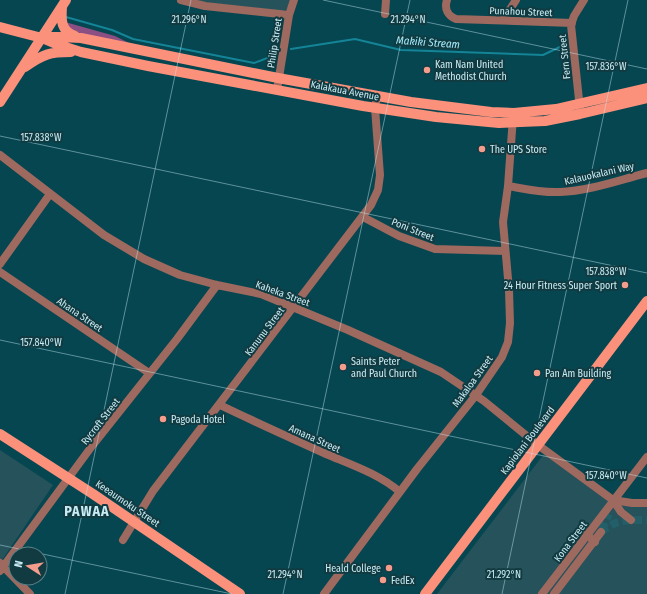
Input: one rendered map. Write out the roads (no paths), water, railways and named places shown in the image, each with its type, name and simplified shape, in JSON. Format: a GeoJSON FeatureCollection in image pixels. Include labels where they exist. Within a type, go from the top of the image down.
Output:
{"type":"FeatureCollection","features":[{"type":"Feature","properties":{"kind":"main road"},"geometry":{"type":"LineString","coordinates":[[0,102],[64,3]]}},
{"type":"Feature","properties":{"kind":"main road"},"geometry":{"type":"LineString","coordinates":[[64,3],[62,22],[64,29],[70,34],[81,38]]}},
{"type":"Feature","properties":{"kind":"main road","name":"Kalakaua Avenue"},"geometry":{"type":"LineString","coordinates":[[0,27],[42,38],[81,52],[148,66],[375,108],[436,117],[499,123],[513,124],[545,121],[647,88]]}},
{"type":"Feature","properties":{"kind":"main road","name":"Kalakaua Avenue"},"geometry":{"type":"LineString","coordinates":[[42,38],[81,38],[278,78],[377,96],[491,112],[514,113],[556,109],[580,109],[647,98]]}},
{"type":"Feature","properties":{"kind":"main road"},"geometry":{"type":"LineString","coordinates":[[20,70],[45,55],[59,52],[81,52]]}},
{"type":"Feature","properties":{"kind":"main road","name":"Kapiolani Boulevard"},"geometry":{"type":"LineString","coordinates":[[425,594],[647,301]]}},
{"type":"Feature","properties":{"kind":"main road","name":"Keeaumoku Street"},"geometry":{"type":"LineString","coordinates":[[0,434],[177,550],[240,594]]}},
{"type":"Feature","properties":{"kind":"street"},"geometry":{"type":"LineString","coordinates":[[181,0],[205,6],[289,15]]}},
{"type":"Feature","properties":{"kind":"street","name":"Philip Street"},"geometry":{"type":"LineString","coordinates":[[277,90],[289,15],[294,0]]}},
{"type":"Feature","properties":{"kind":"street"},"geometry":{"type":"LineString","coordinates":[[385,14],[386,0]]}},
{"type":"Feature","properties":{"kind":"street","name":"Punahou Street"},"geometry":{"type":"LineString","coordinates":[[447,0],[447,12],[456,18],[572,23]]}},
{"type":"Feature","properties":{"kind":"street"},"geometry":{"type":"LineString","coordinates":[[503,20],[516,0]]}},
{"type":"Feature","properties":{"kind":"street","name":"Fern Street"},"geometry":{"type":"LineString","coordinates":[[580,109],[571,29],[574,16],[584,0]]}},
{"type":"Feature","properties":{"kind":"street","name":"Kanunu Street"},"geometry":{"type":"LineString","coordinates":[[123,540],[153,491],[371,206],[378,190],[380,174],[375,108],[377,96]]}},
{"type":"Feature","properties":{"kind":"street","name":"Makaloa Street"},"geometry":{"type":"LineString","coordinates":[[324,594],[400,492],[476,395],[496,367],[508,342],[510,323],[509,290],[503,222],[508,186],[514,113]]}},
{"type":"Feature","properties":{"kind":"street","name":"Kaheka Street"},"geometry":{"type":"LineString","coordinates":[[0,155],[104,235],[144,259],[180,275],[217,285],[261,294],[295,307],[436,369],[476,395],[538,445],[614,500]]}},
{"type":"Feature","properties":{"kind":"street","name":"Kalauokalani Way"},"geometry":{"type":"LineString","coordinates":[[508,186],[542,192],[560,192],[607,184],[647,173]]}},
{"type":"Feature","properties":{"kind":"street"},"geometry":{"type":"LineString","coordinates":[[0,264],[50,194]]}},
{"type":"Feature","properties":{"kind":"street","name":"Poni Street"},"geometry":{"type":"LineString","coordinates":[[363,217],[399,236],[435,248],[464,251],[505,251]]}},
{"type":"Feature","properties":{"kind":"street","name":"Ahana Street"},"geometry":{"type":"LineString","coordinates":[[0,272],[150,373]]}},
{"type":"Feature","properties":{"kind":"street","name":"Rycroft Street"},"geometry":{"type":"LineString","coordinates":[[1,567],[217,285]]}},
{"type":"Feature","properties":{"kind":"street","name":"Amana Street"},"geometry":{"type":"LineString","coordinates":[[220,405],[267,428],[371,473],[384,480],[400,492]]}},
{"type":"Feature","properties":{"kind":"street","name":"Kona Street"},"geometry":{"type":"LineString","coordinates":[[542,594],[647,457]]}},
{"type":"Feature","properties":{"kind":"street"},"geometry":{"type":"LineString","coordinates":[[614,500],[632,503],[647,503]]}},
{"type":"Feature","properties":{"kind":"street"},"geometry":{"type":"LineString","coordinates":[[614,500],[621,512],[631,520]]}},
{"type":"Feature","properties":{"kind":"street","name":"Kona Street"},"geometry":{"type":"LineString","coordinates":[[609,514],[614,500]]}},
{"type":"Feature","properties":{"kind":"street"},"geometry":{"type":"LineString","coordinates":[[584,532],[595,542]]}},
{"type":"Feature","properties":{"kind":"street","name":"Kona Street"},"geometry":{"type":"LineString","coordinates":[[554,594],[601,532]]}},
{"type":"Feature","properties":{"kind":"street"},"geometry":{"type":"LineString","coordinates":[[1,567],[30,594]]}},
{"type":"Feature","properties":{"kind":"waterway","name":"Makiki Stream"},"geometry":{"type":"LineString","coordinates":[[66,17],[112,30],[133,39],[254,63],[270,57]]}},
{"type":"Feature","properties":{"kind":"waterway","name":"Makiki Stream"},"geometry":{"type":"LineString","coordinates":[[291,49],[355,39],[401,50],[543,55],[564,45]]}},
{"type":"Feature","properties":{"kind":"tunnel"},"geometry":{"type":"LineString","coordinates":[[602,530],[609,514]]}},
{"type":"Feature","properties":{"kind":"tunnel"},"geometry":{"type":"LineString","coordinates":[[601,532],[617,522],[647,520]]}},
{"type":"Feature","properties":{"kind":"place","name":"Kam Nam United Methodist Church"},"geometry":{"type":"Point","coordinates":[427,70]}},
{"type":"Feature","properties":{"kind":"place","name":"The UPS Store"},"geometry":{"type":"Point","coordinates":[482,149]}},
{"type":"Feature","properties":{"kind":"place","name":"24 Hour Fitness Super Sport"},"geometry":{"type":"Point","coordinates":[625,285]}},
{"type":"Feature","properties":{"kind":"place","name":"Saints Peter and Paul Church"},"geometry":{"type":"Point","coordinates":[343,367]}},
{"type":"Feature","properties":{"kind":"place","name":"Pan Am Building"},"geometry":{"type":"Point","coordinates":[537,373]}},
{"type":"Feature","properties":{"kind":"place","name":"Pagoda Hotel"},"geometry":{"type":"Point","coordinates":[163,419]}},
{"type":"Feature","properties":{"kind":"place","name":"Heald College"},"geometry":{"type":"Point","coordinates":[389,568]}},
{"type":"Feature","properties":{"kind":"place","name":"FedEx"},"geometry":{"type":"Point","coordinates":[383,580]}},
{"type":"Feature","properties":{"kind":"district","name":"PAWAA"},"geometry":{"type":"Point","coordinates":[87,511]}}]}
